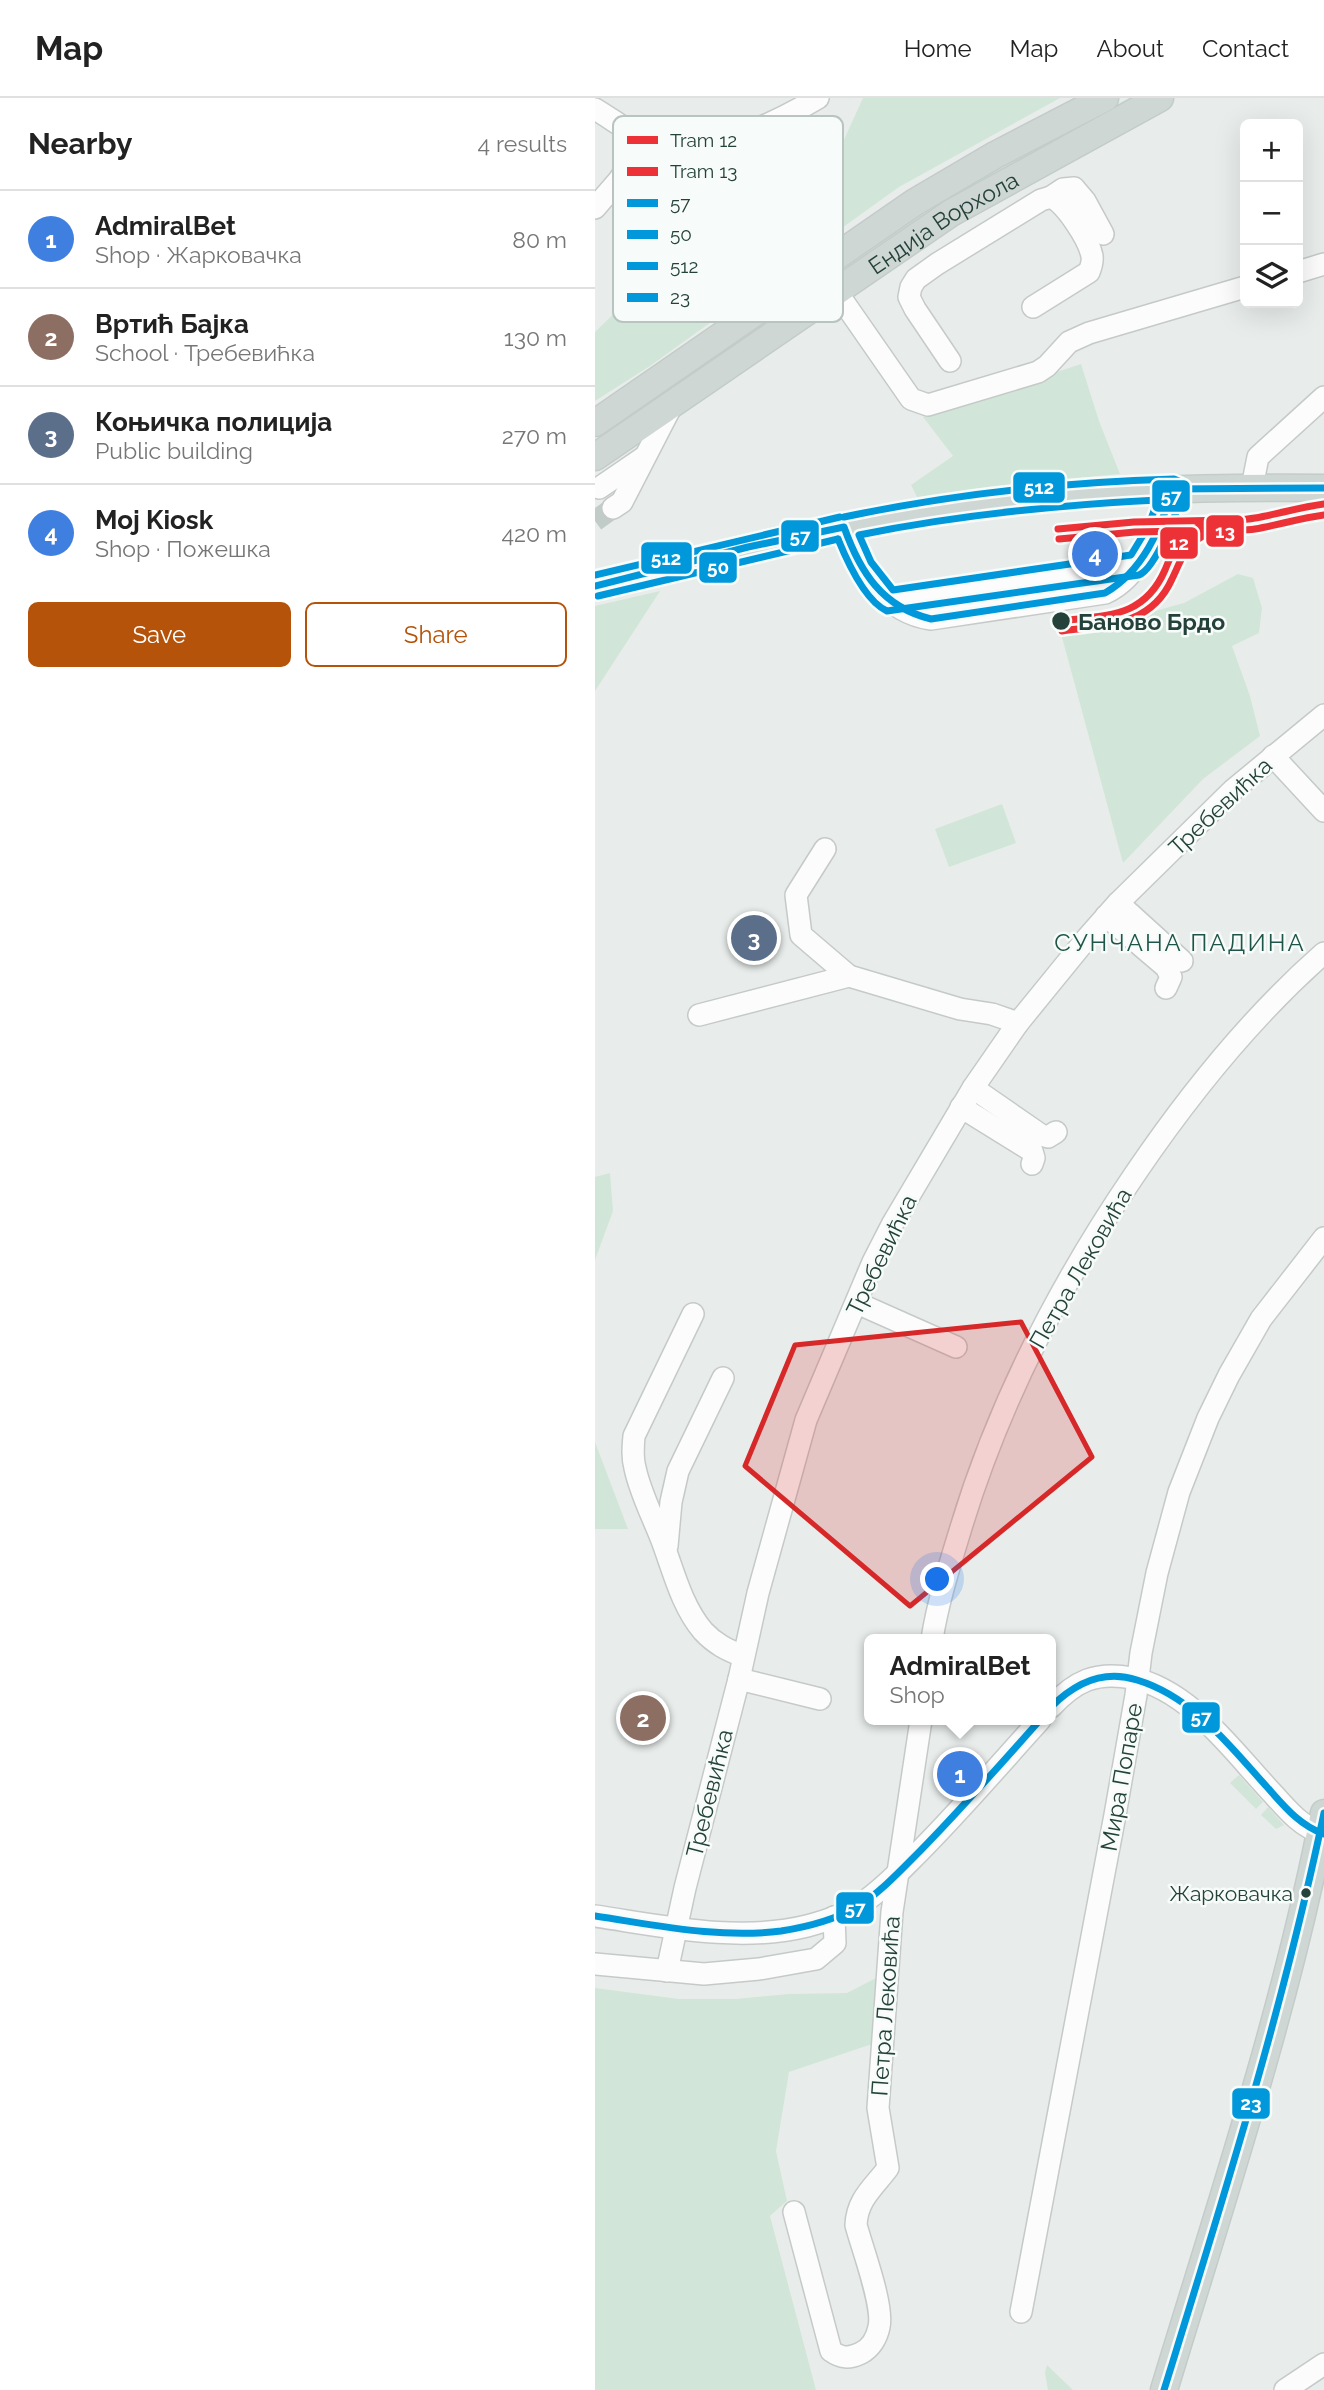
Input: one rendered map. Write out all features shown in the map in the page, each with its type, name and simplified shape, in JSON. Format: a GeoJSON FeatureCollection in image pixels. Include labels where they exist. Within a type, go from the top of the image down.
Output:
{"type":"FeatureCollection","features":[{"type":"Feature","properties":{"kind":"main road","name":"Ендија Ворхола"},"geometry":{"type":"LineString","coordinates":[[843,252],[915,202],[986,160],[1105,98]]}},
{"type":"Feature","properties":{"kind":"main road","name":"Ендија Ворхола"},"geometry":{"type":"LineString","coordinates":[[843,286],[984,193],[1076,146],[1160,98]]}},
{"type":"Feature","properties":{"kind":"main road","name":"Ендија Ворхола"},"geometry":{"type":"LineString","coordinates":[[595,423],[741,322]]}},
{"type":"Feature","properties":{"kind":"main road","name":"Ендија Ворхола"},"geometry":{"type":"LineString","coordinates":[[595,457],[790,322]]}},
{"type":"Feature","properties":{"kind":"main road"},"geometry":{"type":"LineString","coordinates":[[595,586],[748,547],[844,527],[1002,501],[1173,489],[1324,488]]}},
{"type":"Feature","properties":{"kind":"main road"},"geometry":{"type":"LineString","coordinates":[[1164,2390],[1284,1990],[1323,1827]]}},
{"type":"Feature","properties":{"kind":"street"},"geometry":{"type":"LineString","coordinates":[[784,116],[818,98]]}},
{"type":"Feature","properties":{"kind":"street"},"geometry":{"type":"LineString","coordinates":[[595,109],[613,120]]}},
{"type":"Feature","properties":{"kind":"street"},"geometry":{"type":"LineString","coordinates":[[595,208],[613,187]]}},
{"type":"Feature","properties":{"kind":"street"},"geometry":{"type":"LineString","coordinates":[[950,361],[909,297],[911,286],[916,279],[1041,200],[1063,189],[1074,188],[1085,201],[1103,234]]}},
{"type":"Feature","properties":{"kind":"street"},"geometry":{"type":"LineString","coordinates":[[1033,307],[1089,272],[1092,262],[1092,253],[1067,210],[1051,197]]}},
{"type":"Feature","properties":{"kind":"street"},"geometry":{"type":"LineString","coordinates":[[917,235],[937,264]]}},
{"type":"Feature","properties":{"kind":"street"},"geometry":{"type":"LineString","coordinates":[[1303,270],[1324,264]]}},
{"type":"Feature","properties":{"kind":"street"},"geometry":{"type":"LineString","coordinates":[[843,302],[911,399],[928,405],[1038,372],[1069,342],[1089,333],[1240,288]]}},
{"type":"Feature","properties":{"kind":"street"},"geometry":{"type":"LineString","coordinates":[[1252,487],[1258,457],[1324,397]]}},
{"type":"Feature","properties":{"kind":"street"},"geometry":{"type":"LineString","coordinates":[[646,456],[606,499],[633,480],[646,456],[673,403]]}},
{"type":"Feature","properties":{"kind":"street"},"geometry":{"type":"LineString","coordinates":[[844,527],[862,568],[889,601],[1137,565],[1157,532],[1173,489]]}},
{"type":"Feature","properties":{"kind":"street","name":"Требевићка"},"geometry":{"type":"LineString","coordinates":[[667,1972],[675,1927],[739,1679],[764,1570],[806,1420],[873,1262],[893,1223],[972,1088],[1018,1023],[1112,910],[1195,827],[1273,756],[1324,715]]}},
{"type":"Feature","properties":{"kind":"street"},"geometry":{"type":"LineString","coordinates":[[1273,756],[1324,811]]}},
{"type":"Feature","properties":{"kind":"street"},"geometry":{"type":"LineString","coordinates":[[825,849],[796,895],[801,935],[849,976],[1018,1023]]}},
{"type":"Feature","properties":{"kind":"street"},"geometry":{"type":"LineString","coordinates":[[1112,910],[1182,961]]}},
{"type":"Feature","properties":{"kind":"street"},"geometry":{"type":"LineString","coordinates":[[1112,910],[1166,967],[1171,977],[1165,988]]}},
{"type":"Feature","properties":{"kind":"street","name":"Петра Лековића"},"geometry":{"type":"LineString","coordinates":[[933,1634],[944,1585],[973,1487],[1016,1384],[1056,1301],[1110,1211],[1198,1085],[1259,1014],[1324,953]]}},
{"type":"Feature","properties":{"kind":"street"},"geometry":{"type":"LineString","coordinates":[[699,1015],[849,976]]}},
{"type":"Feature","properties":{"kind":"street"},"geometry":{"type":"LineString","coordinates":[[972,1088],[1041,1135],[1048,1137],[1055,1132]]}},
{"type":"Feature","properties":{"kind":"street"},"geometry":{"type":"LineString","coordinates":[[961,1107],[1033,1152],[1032,1164]]}},
{"type":"Feature","properties":{"kind":"street","name":"Мира Попаре"},"geometry":{"type":"LineString","coordinates":[[1021,2312],[1157,1573],[1179,1492],[1208,1418],[1229,1375],[1261,1319],[1324,1238]]}},
{"type":"Feature","properties":{"kind":"street"},"geometry":{"type":"LineString","coordinates":[[857,1303],[956,1347]]}},
{"type":"Feature","properties":{"kind":"street"},"geometry":{"type":"LineString","coordinates":[[693,1314],[634,1436],[634,1467],[689,1609],[702,1629],[719,1645],[743,1656]]}},
{"type":"Feature","properties":{"kind":"street"},"geometry":{"type":"LineString","coordinates":[[666,1552],[671,1502],[678,1471],[723,1378]]}},
{"type":"Feature","properties":{"kind":"street"},"geometry":{"type":"LineString","coordinates":[[1056,1702],[1071,1688],[1086,1680],[1109,1675],[1137,1679],[1158,1686],[1184,1701],[1291,1814],[1323,1827]]}},
{"type":"Feature","properties":{"kind":"street"},"geometry":{"type":"LineString","coordinates":[[739,1679],[820,1699]]}},
{"type":"Feature","properties":{"kind":"street","name":"Петра Лековића"},"geometry":{"type":"LineString","coordinates":[[794,2212],[831,2351],[840,2357],[852,2357],[864,2351],[876,2337],[880,2317],[856,2225],[857,2212],[867,2192],[888,2168],[878,2108],[896,1875],[920,1725]]}},
{"type":"Feature","properties":{"kind":"street"},"geometry":{"type":"LineString","coordinates":[[595,1916],[735,1932],[806,1926],[834,1917],[859,1905],[896,1875],[955,1816],[1036,1725]]}},
{"type":"Feature","properties":{"kind":"street"},"geometry":{"type":"LineString","coordinates":[[595,1964],[704,1974],[759,1969],[815,1959],[835,1943],[834,1917]]}},
{"type":"Feature","properties":{"kind":"street"},"geometry":{"type":"LineString","coordinates":[[1285,2390],[1324,2364]]}},
{"type":"Feature","properties":{"kind":"highlighted area"},"geometry":{"type":"Polygon","coordinates":[[[1021,1322],[1092,1457],[910,1606],[745,1466],[795,1345],[1021,1322]]]}},
{"type":"Feature","properties":{"kind":"green space"},"geometry":{"type":"Polygon","coordinates":[[[863,98],[1060,98],[899,187],[843,227],[843,142],[863,98]]]}},
{"type":"Feature","properties":{"kind":"green space"},"geometry":{"type":"Polygon","coordinates":[[[1129,98],[1141,98],[843,289],[843,267],[901,227],[989,174],[1129,98]]]}},
{"type":"Feature","properties":{"kind":"green space"},"geometry":{"type":"Polygon","coordinates":[[[613,315],[613,322],[711,322],[595,401],[595,332],[613,315]]]}},
{"type":"Feature","properties":{"kind":"green space"},"geometry":{"type":"Polygon","coordinates":[[[765,322],[792,322],[595,448],[595,440],[765,322]]]}},
{"type":"Feature","properties":{"kind":"green space"},"geometry":{"type":"Polygon","coordinates":[[[1081,364],[1120,474],[994,486],[917,497],[911,485],[953,456],[923,417],[1081,364]]]}},
{"type":"Feature","properties":{"kind":"green space"},"geometry":{"type":"Polygon","coordinates":[[[1238,574],[1253,578],[1262,608],[1259,633],[1232,646],[1250,696],[1260,736],[1203,779],[1123,863],[1062,637],[1184,603],[1238,574]]]}},
{"type":"Feature","properties":{"kind":"green space"},"geometry":{"type":"Polygon","coordinates":[[[660,591],[595,691],[595,606],[660,591]]]}},
{"type":"Feature","properties":{"kind":"green space"},"geometry":{"type":"Polygon","coordinates":[[[1002,804],[1016,843],[949,867],[935,829],[1002,804]]]}},
{"type":"Feature","properties":{"kind":"green space"},"geometry":{"type":"Polygon","coordinates":[[[610,1173],[613,1211],[595,1260],[595,1177],[610,1173]]]}},
{"type":"Feature","properties":{"kind":"green space"},"geometry":{"type":"Polygon","coordinates":[[[595,1442],[628,1529],[595,1529],[595,1442]]]}},
{"type":"Feature","properties":{"kind":"green space"},"geometry":{"type":"Polygon","coordinates":[[[1239,1775],[1263,1802],[1256,1809],[1230,1783],[1239,1775]]]}},
{"type":"Feature","properties":{"kind":"green space"},"geometry":{"type":"Polygon","coordinates":[[[1268,1807],[1284,1825],[1276,1829],[1261,1815],[1268,1807]]]}},
{"type":"Feature","properties":{"kind":"green space"},"geometry":{"type":"Polygon","coordinates":[[[878,1977],[875,2043],[789,2072],[776,2151],[787,2201],[770,2216],[816,2390],[595,2390],[595,1988],[679,1999],[736,1999],[789,1994],[847,1993],[878,1977]]]}},
{"type":"Feature","properties":{"kind":"green space"},"geometry":{"type":"Polygon","coordinates":[[[1047,2365],[1073,2390],[1048,2390],[1045,2373],[1047,2365]]]}},
{"type":"Feature","properties":{"kind":"tunnel"},"geometry":{"type":"LineString","coordinates":[[595,521],[613,508]]}},
{"type":"Feature","properties":{"kind":"tram line","name":"12"},"geometry":{"type":"LineString","coordinates":[[1061,621],[1109,615],[1135,606],[1156,586],[1179,543],[1199,526],[1324,504]]}},
{"type":"Feature","properties":{"kind":"tram line","name":"13"},"geometry":{"type":"LineString","coordinates":[[1062,631],[1111,624],[1140,615],[1163,594],[1185,552],[1204,536],[1324,515]]}},
{"type":"Feature","properties":{"kind":"tram line","name":"12"},"geometry":{"type":"LineString","coordinates":[[1058,529],[1134,522],[1230,520]]}},
{"type":"Feature","properties":{"kind":"tram line","name":"13"},"geometry":{"type":"LineString","coordinates":[[1059,539],[1135,532],[1230,530]]}},
{"type":"Feature","properties":{"kind":"transit line","name":"512"},"geometry":{"type":"LineString","coordinates":[[838,539],[864,590],[887,611],[1139,575],[1146,570],[1159,550],[1172,523],[1183,489],[1181,482],[1174,479],[1050,486],[926,502],[844,517]]}},
{"type":"Feature","properties":{"kind":"transit line","name":"57"},"geometry":{"type":"LineString","coordinates":[[595,586],[748,547],[844,527],[857,559],[875,585],[899,606],[931,619],[1105,593],[1118,584],[1140,561],[1156,534],[1173,489],[1324,488]]}},
{"type":"Feature","properties":{"kind":"transit line","name":"50"},"geometry":{"type":"LineString","coordinates":[[1158,500],[1148,527],[1131,555],[893,590],[871,562],[859,535],[1008,512],[1158,500]]}},
{"type":"Feature","properties":{"kind":"transit line","name":"512"},"geometry":{"type":"LineString","coordinates":[[595,575],[840,517]]}},
{"type":"Feature","properties":{"kind":"transit line","name":"50"},"geometry":{"type":"LineString","coordinates":[[598,596],[838,539]]}},
{"type":"Feature","properties":{"kind":"transit line","name":"57"},"geometry":{"type":"LineString","coordinates":[[1056,1702],[1080,1685],[1101,1677],[1125,1677],[1157,1688],[1193,1710],[1224,1739],[1293,1814],[1307,1826],[1324,1834]]}},
{"type":"Feature","properties":{"kind":"transit line","name":"57"},"geometry":{"type":"LineString","coordinates":[[595,1916],[688,1930],[734,1933],[781,1931],[839,1916],[883,1888],[1035,1725]]}},
{"type":"Feature","properties":{"kind":"transit line","name":"23"},"geometry":{"type":"LineString","coordinates":[[1164,2390],[1271,2031],[1324,1813]]}},
{"type":"Feature","properties":{"kind":"place","name":"Moj Kiosk"},"geometry":{"type":"Point","coordinates":[1095,554]}},
{"type":"Feature","properties":{"kind":"place","name":"Баново Брдо"},"geometry":{"type":"Point","coordinates":[1061,621]}},
{"type":"Feature","properties":{"kind":"place","name":"Коњичка полиција"},"geometry":{"type":"Point","coordinates":[754,938]}},
{"type":"Feature","properties":{"kind":"place","name":"Вртић Бајка"},"geometry":{"type":"Point","coordinates":[643,1718]}},
{"type":"Feature","properties":{"kind":"place","name":"AdmiralBet"},"geometry":{"type":"Point","coordinates":[960,1774]}},
{"type":"Feature","properties":{"kind":"place","name":"Жарковачка"},"geometry":{"type":"Point","coordinates":[1306,1893]}},
{"type":"Feature","properties":{"kind":"district","name":"СУНЧАНА ПАДИНА"},"geometry":{"type":"Point","coordinates":[1180,942]}}]}
